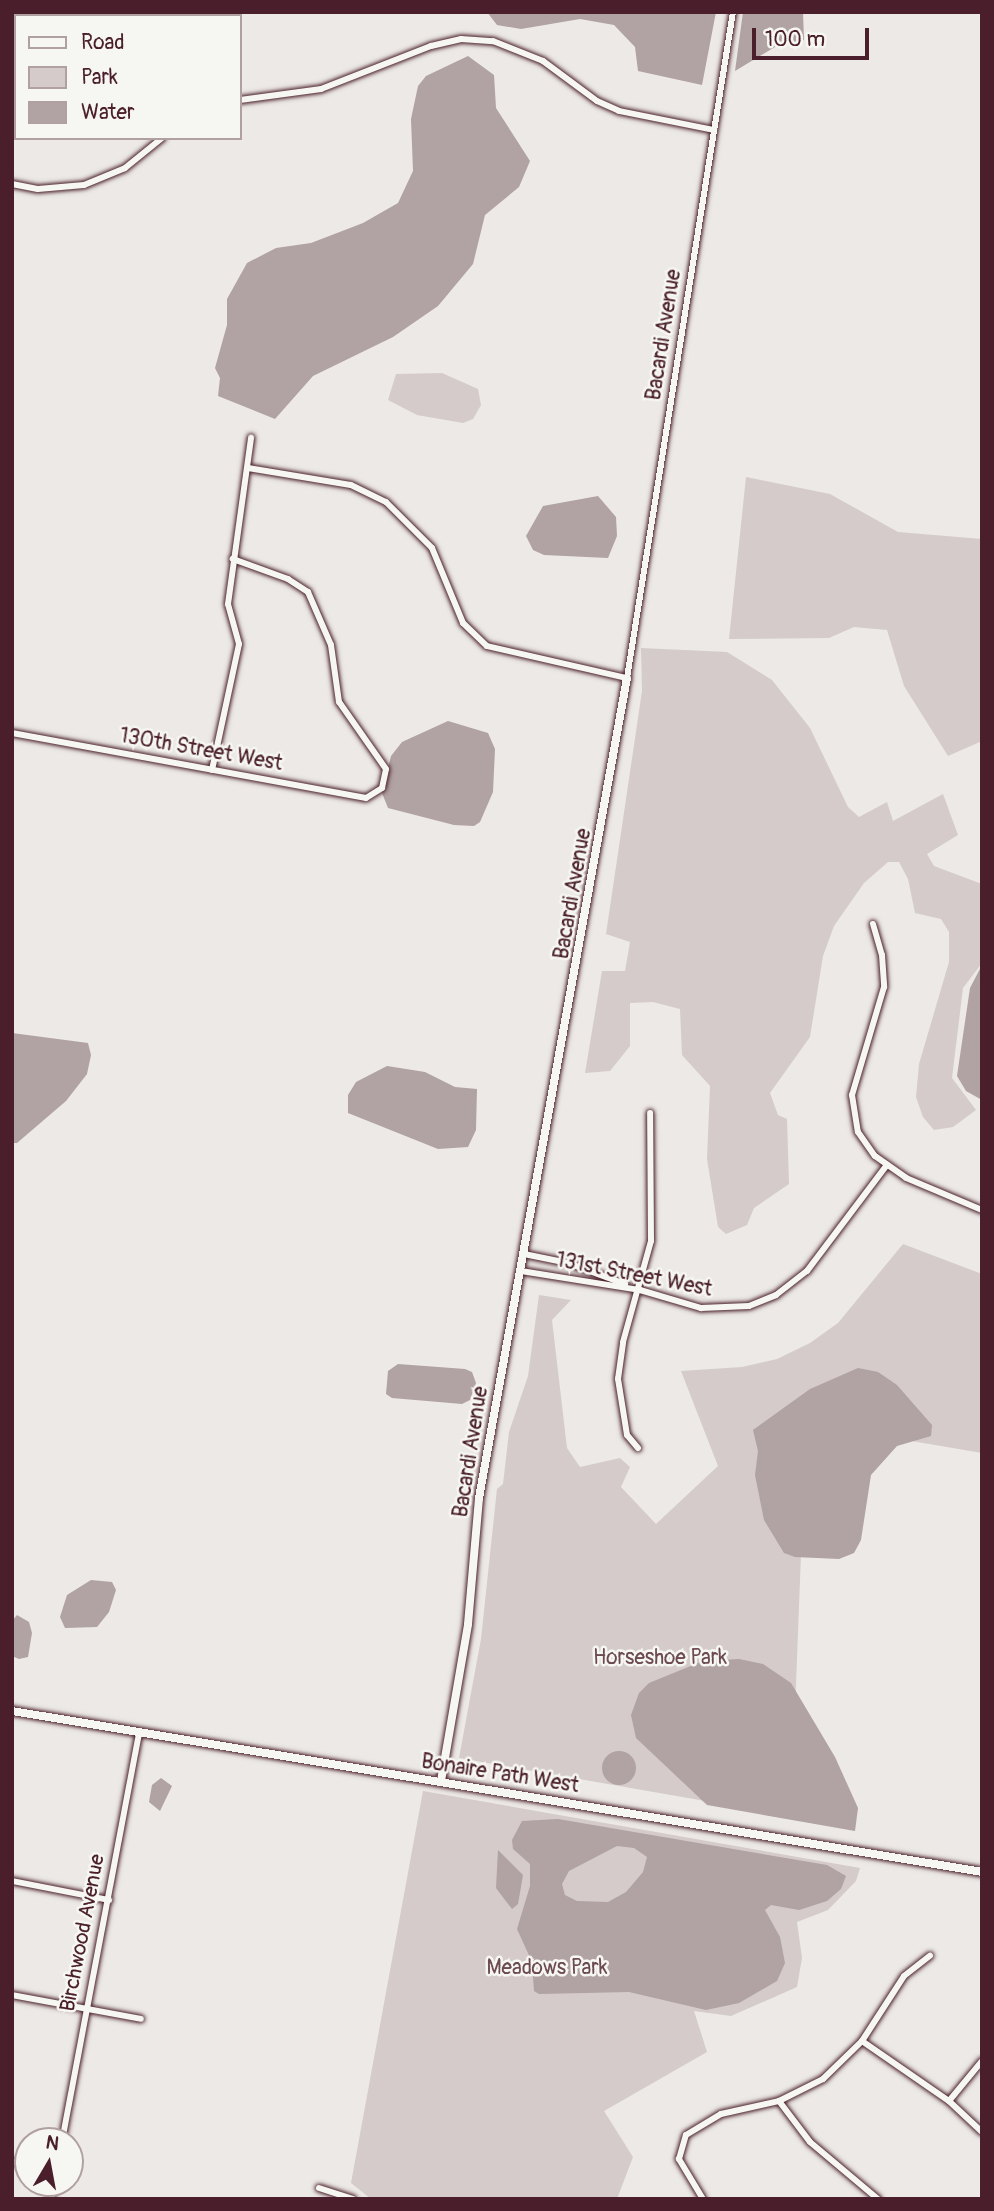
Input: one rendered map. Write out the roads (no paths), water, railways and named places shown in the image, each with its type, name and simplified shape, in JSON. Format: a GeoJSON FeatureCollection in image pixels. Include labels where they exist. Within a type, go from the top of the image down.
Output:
{"type":"FeatureCollection","features":[{"type":"Feature","properties":{"kind":"street","name":"Bacardi Avenue"},"geometry":{"type":"LineString","coordinates":[[441,1780],[468,1624],[479,1498],[627,678],[733,12]]}},
{"type":"Feature","properties":{"kind":"street"},"geometry":{"type":"LineString","coordinates":[[242,100],[321,89],[431,46],[461,39],[493,41],[543,61],[597,101],[619,111],[714,130]]}},
{"type":"Feature","properties":{"kind":"street"},"geometry":{"type":"LineString","coordinates":[[12,184],[37,189],[84,185],[125,168],[160,140]]}},
{"type":"Feature","properties":{"kind":"street"},"geometry":{"type":"LineString","coordinates":[[212,770],[239,644],[228,604],[251,438]]}},
{"type":"Feature","properties":{"kind":"street"},"geometry":{"type":"LineString","coordinates":[[248,468],[351,485],[386,502],[432,548],[463,623],[487,646],[627,678]]}},
{"type":"Feature","properties":{"kind":"street","name":"130th Street West"},"geometry":{"type":"LineString","coordinates":[[12,733],[366,798],[382,788],[386,769],[339,702],[331,645],[308,593],[288,579],[233,559]]}},
{"type":"Feature","properties":{"kind":"street"},"geometry":{"type":"LineString","coordinates":[[873,924],[882,955],[884,987],[854,1088],[852,1110],[861,1138],[887,1165],[932,1192],[982,1210]]}},
{"type":"Feature","properties":{"kind":"street"},"geometry":{"type":"LineString","coordinates":[[638,1448],[627,1435],[618,1379],[623,1342],[640,1290],[652,1227],[650,1114]]}},
{"type":"Feature","properties":{"kind":"street","name":"131st Street West"},"geometry":{"type":"LineString","coordinates":[[521,1271],[640,1290],[710,1309],[740,1308],[776,1295],[807,1271],[887,1165]]}},
{"type":"Feature","properties":{"kind":"street"},"geometry":{"type":"LineString","coordinates":[[524,1254],[568,1263],[640,1290]]}},
{"type":"Feature","properties":{"kind":"street","name":"Bonaire Path West"},"geometry":{"type":"LineString","coordinates":[[12,1711],[441,1780],[982,1872]]}},
{"type":"Feature","properties":{"kind":"street","name":"Birchwood Avenue"},"geometry":{"type":"LineString","coordinates":[[65,2127],[139,1732]]}},
{"type":"Feature","properties":{"kind":"street"},"geometry":{"type":"LineString","coordinates":[[12,1881],[109,1900]]}},
{"type":"Feature","properties":{"kind":"street"},"geometry":{"type":"LineString","coordinates":[[704,2199],[681,2165],[681,2145],[691,2131],[720,2114],[779,2101],[823,2079],[862,2041],[904,1976],[930,1956]]}},
{"type":"Feature","properties":{"kind":"street"},"geometry":{"type":"LineString","coordinates":[[12,1995],[141,2019]]}},
{"type":"Feature","properties":{"kind":"street"},"geometry":{"type":"LineString","coordinates":[[862,2041],[949,2101],[982,2132]]}},
{"type":"Feature","properties":{"kind":"street"},"geometry":{"type":"LineString","coordinates":[[949,2101],[982,2061]]}},
{"type":"Feature","properties":{"kind":"street"},"geometry":{"type":"LineString","coordinates":[[779,2101],[810,2142],[878,2199]]}},
{"type":"Feature","properties":{"kind":"street"},"geometry":{"type":"LineString","coordinates":[[319,2188],[353,2199]]}},
{"type":"Feature","properties":{"kind":"water"},"geometry":{"type":"Polygon","coordinates":[[[487,12],[716,12],[702,85],[638,71],[635,47],[614,25],[580,19],[521,29],[497,25],[487,12]]]}},
{"type":"Feature","properties":{"kind":"water"},"geometry":{"type":"Polygon","coordinates":[[[743,12],[803,12],[804,40],[795,46],[780,44],[735,71],[743,12]]]}},
{"type":"Feature","properties":{"kind":"water"},"geometry":{"type":"Polygon","coordinates":[[[468,56],[494,75],[496,108],[530,161],[519,187],[485,215],[473,264],[438,306],[393,337],[313,376],[275,419],[218,396],[220,378],[215,368],[227,325],[227,299],[247,263],[276,248],[311,243],[363,223],[398,203],[413,171],[411,119],[418,86],[426,76],[468,56]]]}},
{"type":"Feature","properties":{"kind":"water"},"geometry":{"type":"Polygon","coordinates":[[[598,496],[616,517],[617,536],[608,558],[544,555],[533,550],[526,536],[543,506],[598,496]]]}},
{"type":"Feature","properties":{"kind":"water"},"geometry":{"type":"Polygon","coordinates":[[[448,721],[488,733],[495,749],[493,792],[480,822],[474,826],[454,825],[388,808],[382,793],[391,756],[402,742],[448,721]]]}},
{"type":"Feature","properties":{"kind":"water"},"geometry":{"type":"Polygon","coordinates":[[[982,965],[982,1100],[966,1091],[957,1076],[970,988],[982,965]]]}},
{"type":"Feature","properties":{"kind":"water"},"geometry":{"type":"Polygon","coordinates":[[[12,1033],[88,1043],[91,1055],[87,1074],[66,1101],[17,1143],[12,1143],[12,1033]]]}},
{"type":"Feature","properties":{"kind":"water"},"geometry":{"type":"Polygon","coordinates":[[[387,1066],[425,1072],[455,1087],[477,1089],[476,1130],[468,1147],[438,1149],[348,1113],[348,1095],[356,1082],[387,1066]]]}},
{"type":"Feature","properties":{"kind":"water"},"geometry":{"type":"Polygon","coordinates":[[[398,1364],[465,1369],[472,1372],[476,1383],[470,1400],[462,1404],[392,1398],[386,1394],[388,1371],[398,1364]]]}},
{"type":"Feature","properties":{"kind":"water"},"geometry":{"type":"Polygon","coordinates":[[[858,1368],[878,1372],[897,1385],[932,1425],[931,1436],[897,1446],[871,1475],[861,1540],[854,1553],[839,1559],[795,1557],[784,1553],[764,1520],[755,1475],[758,1451],[753,1430],[810,1389],[858,1368]]]}},
{"type":"Feature","properties":{"kind":"water"},"geometry":{"type":"Polygon","coordinates":[[[91,1580],[112,1582],[116,1590],[109,1612],[97,1627],[65,1628],[60,1617],[67,1595],[91,1580]]]}},
{"type":"Feature","properties":{"kind":"water"},"geometry":{"type":"Polygon","coordinates":[[[17,1615],[29,1622],[32,1633],[28,1657],[19,1659],[12,1656],[12,1621],[17,1615]]]}},
{"type":"Feature","properties":{"kind":"water"},"geometry":{"type":"Polygon","coordinates":[[[739,1659],[763,1664],[791,1683],[835,1757],[858,1808],[855,1831],[707,1805],[636,1738],[631,1715],[639,1693],[649,1683],[703,1661],[739,1659]]]}},
{"type":"Feature","properties":{"kind":"water"},"geometry":{"type":"Polygon","coordinates":[[[619,1751],[631,1756],[636,1768],[631,1780],[619,1785],[607,1780],[602,1768],[607,1756],[619,1751]]]}},
{"type":"Feature","properties":{"kind":"water"},"geometry":{"type":"Polygon","coordinates":[[[161,1778],[172,1786],[160,1811],[149,1802],[152,1785],[161,1778]]]}},
{"type":"Feature","properties":{"kind":"water"},"geometry":{"type":"Polygon","coordinates":[[[558,1819],[827,1865],[846,1876],[841,1889],[827,1901],[799,1910],[771,1905],[765,1910],[780,1937],[785,1963],[777,1981],[739,2003],[706,2010],[629,1992],[539,1994],[534,1991],[532,1962],[517,1929],[530,1886],[530,1864],[513,1849],[512,1840],[522,1821],[558,1819]],[[617,1846],[569,1871],[562,1884],[565,1895],[577,1901],[608,1902],[626,1892],[643,1872],[647,1857],[634,1848],[617,1846]]]}},
{"type":"Feature","properties":{"kind":"water"},"geometry":{"type":"Polygon","coordinates":[[[498,1850],[523,1875],[518,1904],[512,1909],[496,1888],[498,1850]]]}},
{"type":"Feature","properties":{"kind":"park label","name":"Horseshoe Park"},"geometry":{"type":"Point","coordinates":[660,1658]}},
{"type":"Feature","properties":{"kind":"park label","name":"Meadows Park"},"geometry":{"type":"Point","coordinates":[547,1968]}}]}
